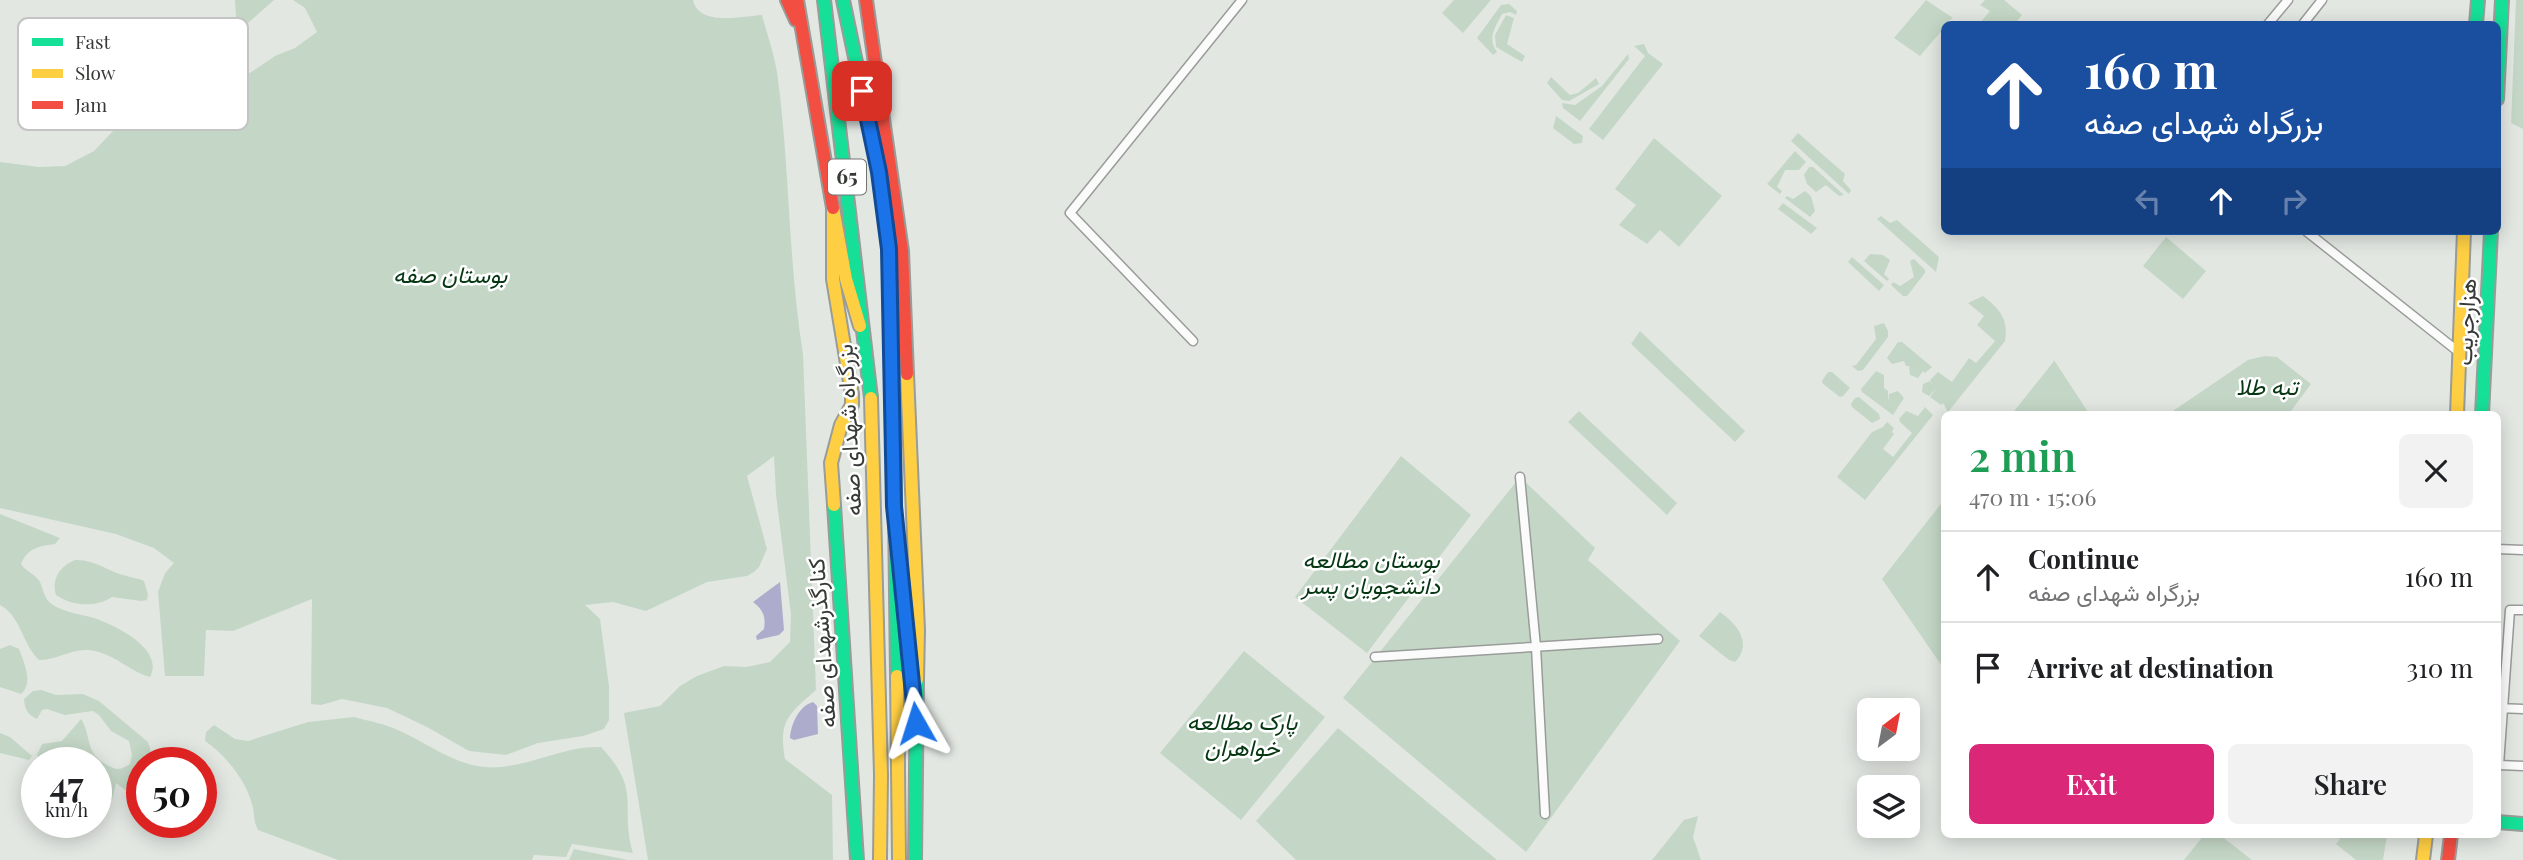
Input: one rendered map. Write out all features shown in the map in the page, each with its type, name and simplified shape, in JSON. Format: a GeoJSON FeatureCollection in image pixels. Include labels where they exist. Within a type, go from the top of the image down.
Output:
{"type":"FeatureCollection","features":[{"type":"Feature","properties":{"kind":"main road"},"geometry":{"type":"LineString","coordinates":[[787,0],[804,39]]}},
{"type":"Feature","properties":{"kind":"main road"},"geometry":{"type":"LineString","coordinates":[[797,0],[846,279],[867,354]]}},
{"type":"Feature","properties":{"kind":"main road","name":"بزرگراه شهدای صفه"},"geometry":{"type":"LineString","coordinates":[[824,0],[867,354],[874,456],[880,860]]}},
{"type":"Feature","properties":{"kind":"main road","name":"بزرگراه شهدای صفه"},"geometry":{"type":"LineString","coordinates":[[843,0],[879,172],[889,249],[899,860]]}},
{"type":"Feature","properties":{"kind":"main road"},"geometry":{"type":"LineString","coordinates":[[864,0],[902,251],[917,617],[912,860]]}},
{"type":"Feature","properties":{"kind":"main road"},"geometry":{"type":"LineString","coordinates":[[2476,21],[2478,0]]}},
{"type":"Feature","properties":{"kind":"main road"},"geometry":{"type":"LineString","coordinates":[[2501,21],[2502,0]]}},
{"type":"Feature","properties":{"kind":"main road","name":"کنارگذرشهدای صفه"},"geometry":{"type":"LineString","coordinates":[[833,208],[830,237],[832,283],[852,394],[849,413],[841,425],[831,463],[857,860]]}},
{"type":"Feature","properties":{"kind":"main road"},"geometry":{"type":"LineString","coordinates":[[2456,411],[2464,235]]}},
{"type":"Feature","properties":{"kind":"main road","name":"هزارجریب"},"geometry":{"type":"LineString","coordinates":[[2482,411],[2491,235]]}},
{"type":"Feature","properties":{"kind":"main road"},"geometry":{"type":"LineString","coordinates":[[894,506],[916,723]]}},
{"type":"Feature","properties":{"kind":"main road"},"geometry":{"type":"LineString","coordinates":[[2501,822],[2523,824]]}},
{"type":"Feature","properties":{"kind":"main road"},"geometry":{"type":"LineString","coordinates":[[2501,830],[2523,831]]}},
{"type":"Feature","properties":{"kind":"main road"},"geometry":{"type":"LineString","coordinates":[[2423,860],[2426,838]]}},
{"type":"Feature","properties":{"kind":"main road"},"geometry":{"type":"LineString","coordinates":[[2448,860],[2454,838]]}},
{"type":"Feature","properties":{"kind":"street"},"geometry":{"type":"LineString","coordinates":[[1193,341],[1070,213],[1241,0]]}},
{"type":"Feature","properties":{"kind":"street"},"geometry":{"type":"LineString","coordinates":[[2270,21],[2288,0]]}},
{"type":"Feature","properties":{"kind":"street"},"geometry":{"type":"LineString","coordinates":[[2305,21],[2322,0]]}},
{"type":"Feature","properties":{"kind":"street"},"geometry":{"type":"LineString","coordinates":[[2311,235],[2460,353]]}},
{"type":"Feature","properties":{"kind":"street"},"geometry":{"type":"LineString","coordinates":[[1520,478],[1536,647],[1545,814]]}},
{"type":"Feature","properties":{"kind":"street"},"geometry":{"type":"LineString","coordinates":[[2501,550],[2523,550]]}},
{"type":"Feature","properties":{"kind":"street"},"geometry":{"type":"LineString","coordinates":[[2523,610],[2510,610],[2501,708],[2523,709]]}},
{"type":"Feature","properties":{"kind":"street"},"geometry":{"type":"LineString","coordinates":[[1375,657],[1658,639]]}},
{"type":"Feature","properties":{"kind":"street"},"geometry":{"type":"LineString","coordinates":[[2501,765],[2523,766]]}},
{"type":"Feature","properties":{"kind":"green space"},"geometry":{"type":"Polygon","coordinates":[[[235,0],[274,0],[248,23],[248,18],[236,18],[235,0]]]}},
{"type":"Feature","properties":{"kind":"green space","name":"بوستان صفه"},"geometry":{"type":"Polygon","coordinates":[[[293,0],[693,0],[697,8],[712,17],[762,15],[776,65],[794,284],[803,354],[816,690],[792,712],[785,727],[783,746],[785,759],[832,795],[833,860],[648,860],[624,713],[660,706],[680,686],[724,666],[746,667],[770,662],[790,642],[791,615],[776,495],[774,456],[747,476],[767,549],[759,567],[747,576],[707,582],[646,611],[613,602],[585,605],[600,619],[609,686],[609,720],[604,729],[583,736],[538,743],[506,755],[469,751],[387,708],[342,699],[321,705],[311,704],[312,599],[233,631],[206,630],[204,676],[165,676],[158,592],[165,573],[174,563],[154,548],[116,534],[0,508],[0,162],[39,167],[65,166],[94,151],[114,130],[248,130],[248,74],[275,56],[295,48],[317,32],[305,8],[293,0]]]}},
{"type":"Feature","properties":{"kind":"green space"},"geometry":{"type":"Polygon","coordinates":[[[1454,0],[1491,0],[1463,33],[1442,13],[1454,0]]]}},
{"type":"Feature","properties":{"kind":"green space"},"geometry":{"type":"Polygon","coordinates":[[[1926,0],[1953,18],[1941,21],[1941,32],[1920,56],[1894,38],[1926,0]]]}},
{"type":"Feature","properties":{"kind":"green space"},"geometry":{"type":"Polygon","coordinates":[[[1985,0],[2004,0],[2022,15],[2017,21],[1982,21],[1990,11],[1980,5],[1985,0]]]}},
{"type":"Feature","properties":{"kind":"green space"},"geometry":{"type":"Polygon","coordinates":[[[2516,0],[2523,0],[2523,129],[2511,123],[2516,0]]]}},
{"type":"Feature","properties":{"kind":"green space"},"geometry":{"type":"Polygon","coordinates":[[[1509,4],[1517,11],[1516,15],[1510,12],[1502,14],[1493,33],[1497,52],[1493,55],[1477,38],[1501,5],[1509,4]]]}},
{"type":"Feature","properties":{"kind":"green space"},"geometry":{"type":"Polygon","coordinates":[[[1506,15],[1514,18],[1507,44],[1525,56],[1522,62],[1496,47],[1495,35],[1506,15]]]}},
{"type":"Feature","properties":{"kind":"green space"},"geometry":{"type":"Polygon","coordinates":[[[1644,44],[1648,53],[1663,64],[1603,140],[1589,129],[1645,56],[1634,46],[1644,44]]]}},
{"type":"Feature","properties":{"kind":"green space"},"geometry":{"type":"Polygon","coordinates":[[[1628,54],[1629,59],[1580,121],[1563,108],[1562,103],[1575,105],[1602,86],[1628,54]]]}},
{"type":"Feature","properties":{"kind":"green space"},"geometry":{"type":"Polygon","coordinates":[[[1551,77],[1570,95],[1578,93],[1596,78],[1599,84],[1569,101],[1562,100],[1547,83],[1551,77]]]}},
{"type":"Feature","properties":{"kind":"green space"},"geometry":{"type":"Polygon","coordinates":[[[1556,116],[1583,136],[1582,143],[1574,144],[1553,128],[1556,116]]]}},
{"type":"Feature","properties":{"kind":"green space"},"geometry":{"type":"Polygon","coordinates":[[[1798,133],[1845,174],[1843,181],[1851,190],[1849,194],[1791,141],[1798,133]]]}},
{"type":"Feature","properties":{"kind":"green space"},"geometry":{"type":"Polygon","coordinates":[[[1654,138],[1722,196],[1679,247],[1660,230],[1647,244],[1619,225],[1636,205],[1615,189],[1654,138]]]}},
{"type":"Feature","properties":{"kind":"green space"},"geometry":{"type":"Polygon","coordinates":[[[1795,151],[1806,162],[1799,170],[1785,170],[1777,187],[1782,191],[1780,194],[1767,184],[1795,151]]]}},
{"type":"Feature","properties":{"kind":"green space"},"geometry":{"type":"Polygon","coordinates":[[[1809,167],[1813,167],[1844,195],[1839,196],[1826,185],[1816,192],[1807,184],[1804,175],[1809,167]]]}},
{"type":"Feature","properties":{"kind":"green space"},"geometry":{"type":"Polygon","coordinates":[[[1805,191],[1811,196],[1815,211],[1810,217],[1785,198],[1787,196],[1793,199],[1805,191]]]}},
{"type":"Feature","properties":{"kind":"green space"},"geometry":{"type":"Polygon","coordinates":[[[1783,203],[1817,228],[1811,234],[1778,209],[1783,203]]]}},
{"type":"Feature","properties":{"kind":"green space"},"geometry":{"type":"Polygon","coordinates":[[[1881,216],[1890,223],[1897,220],[1939,257],[1936,272],[1877,219],[1881,216]]]}},
{"type":"Feature","properties":{"kind":"green space"},"geometry":{"type":"Polygon","coordinates":[[[2166,237],[2206,271],[2183,299],[2143,266],[2166,237]]]}},
{"type":"Feature","properties":{"kind":"green space"},"geometry":{"type":"Polygon","coordinates":[[[1870,254],[1883,255],[1890,260],[1884,274],[1889,279],[1887,281],[1864,261],[1870,254]]]}},
{"type":"Feature","properties":{"kind":"green space"},"geometry":{"type":"Polygon","coordinates":[[[1852,257],[1884,285],[1879,291],[1848,262],[1852,257]]]}},
{"type":"Feature","properties":{"kind":"green space"},"geometry":{"type":"Polygon","coordinates":[[[1914,259],[1925,273],[1907,296],[1903,296],[1891,285],[1893,282],[1900,286],[1914,277],[1910,261],[1914,259]]]}},
{"type":"Feature","properties":{"kind":"green space"},"geometry":{"type":"Polygon","coordinates":[[[1983,296],[1994,305],[2006,326],[2005,341],[1947,411],[1943,403],[1941,405],[1930,397],[1936,389],[1929,396],[1922,392],[1923,384],[1930,381],[1933,385],[1930,380],[1938,372],[1952,382],[1969,358],[1976,363],[1995,341],[1977,325],[1984,316],[1968,303],[1983,296]]]}},
{"type":"Feature","properties":{"kind":"green space"},"geometry":{"type":"Polygon","coordinates":[[[1884,323],[1888,337],[1863,370],[1858,371],[1852,366],[1856,365],[1876,339],[1874,326],[1884,323]]]}},
{"type":"Feature","properties":{"kind":"green space"},"geometry":{"type":"Polygon","coordinates":[[[1640,331],[1745,431],[1735,442],[1631,344],[1640,331]]]}},
{"type":"Feature","properties":{"kind":"green space"},"geometry":{"type":"Polygon","coordinates":[[[1898,342],[1902,342],[1932,367],[1925,373],[1923,371],[1918,378],[1910,375],[1909,366],[1906,366],[1904,361],[1892,364],[1887,358],[1898,342]]]}},
{"type":"Feature","properties":{"kind":"green space","name":"تبه طلا"},"geometry":{"type":"Polygon","coordinates":[[[2265,356],[2277,357],[2311,384],[2291,411],[2173,411],[2248,360],[2265,356]]]}},
{"type":"Feature","properties":{"kind":"green space"},"geometry":{"type":"Polygon","coordinates":[[[2054,361],[2087,411],[2014,411],[2054,361]]]}},
{"type":"Feature","properties":{"kind":"green space"},"geometry":{"type":"Polygon","coordinates":[[[1876,371],[1884,375],[1888,403],[1889,394],[1898,391],[1904,398],[1893,415],[1862,392],[1861,389],[1876,371]]]}},
{"type":"Feature","properties":{"kind":"green space"},"geometry":{"type":"Polygon","coordinates":[[[1828,372],[1832,372],[1850,388],[1843,396],[1840,397],[1823,384],[1828,372]]]}},
{"type":"Feature","properties":{"kind":"green space"},"geometry":{"type":"Polygon","coordinates":[[[1859,397],[1879,414],[1880,419],[1872,423],[1852,407],[1855,398],[1859,397]]]}},
{"type":"Feature","properties":{"kind":"green space"},"geometry":{"type":"Polygon","coordinates":[[[1925,407],[1933,415],[1865,500],[1837,477],[1872,432],[1887,422],[1894,428],[1894,434],[1883,449],[1893,457],[1912,433],[1899,419],[1906,411],[1918,416],[1925,407]]]}},
{"type":"Feature","properties":{"kind":"green space"},"geometry":{"type":"Polygon","coordinates":[[[1579,411],[1677,503],[1667,515],[1568,422],[1579,411]]]}},
{"type":"Feature","properties":{"kind":"green space","name":"بوستان مطالعه دانشجویان پسر"},"geometry":{"type":"Polygon","coordinates":[[[1401,456],[1471,515],[1367,653],[1295,597],[1401,456]]]}},
{"type":"Feature","properties":{"kind":"green space"},"geometry":{"type":"Polygon","coordinates":[[[1520,477],[1595,548],[1588,560],[1680,641],[1526,852],[1343,698],[1520,477]]]}},
{"type":"Feature","properties":{"kind":"green space"},"geometry":{"type":"Polygon","coordinates":[[[1941,504],[1941,665],[1882,579],[1941,504]]]}},
{"type":"Feature","properties":{"kind":"green space"},"geometry":{"type":"Polygon","coordinates":[[[0,514],[60,538],[55,544],[30,551],[21,564],[38,579],[53,605],[103,621],[136,640],[151,657],[153,667],[150,677],[97,651],[76,651],[39,660],[13,616],[0,605],[0,514]]]}},
{"type":"Feature","properties":{"kind":"green space"},"geometry":{"type":"Polygon","coordinates":[[[75,560],[89,562],[144,581],[147,600],[112,597],[99,603],[84,604],[62,599],[56,595],[56,578],[61,569],[75,560]]]}},
{"type":"Feature","properties":{"kind":"green space"},"geometry":{"type":"Polygon","coordinates":[[[1720,612],[1741,634],[1743,648],[1735,662],[1699,636],[1720,612]]]}},
{"type":"Feature","properties":{"kind":"green space"},"geometry":{"type":"Polygon","coordinates":[[[10,645],[19,649],[27,673],[27,684],[21,694],[0,687],[0,649],[10,645]]]}},
{"type":"Feature","properties":{"kind":"green space","name":"پارک مطالعه خواهران"},"geometry":{"type":"Polygon","coordinates":[[[1244,651],[1325,717],[1241,820],[1160,753],[1244,651]]]}},
{"type":"Feature","properties":{"kind":"green space"},"geometry":{"type":"Polygon","coordinates":[[[41,690],[56,695],[83,694],[99,701],[148,742],[150,747],[130,747],[129,741],[111,731],[93,711],[65,715],[47,709],[42,710],[37,719],[26,709],[24,699],[33,691],[41,690]]]}},
{"type":"Feature","properties":{"kind":"green space"},"geometry":{"type":"Polygon","coordinates":[[[354,717],[395,729],[452,758],[485,767],[515,765],[586,747],[601,747],[614,762],[626,787],[629,836],[633,853],[572,844],[566,857],[534,855],[532,860],[338,860],[258,830],[246,789],[217,751],[217,747],[205,741],[206,732],[214,725],[235,739],[248,741],[308,722],[354,717]]]}},
{"type":"Feature","properties":{"kind":"green space"},"geometry":{"type":"Polygon","coordinates":[[[81,719],[91,747],[41,747],[42,744],[62,741],[81,719]]]}},
{"type":"Feature","properties":{"kind":"green space"},"geometry":{"type":"Polygon","coordinates":[[[1338,728],[1497,860],[1296,860],[1256,821],[1338,728]]]}},
{"type":"Feature","properties":{"kind":"green space"},"geometry":{"type":"Polygon","coordinates":[[[0,733],[22,747],[21,758],[0,753],[0,733]]]}},
{"type":"Feature","properties":{"kind":"green space"},"geometry":{"type":"Polygon","coordinates":[[[125,767],[126,790],[116,783],[112,800],[112,768],[125,767]]]}},
{"type":"Feature","properties":{"kind":"green space"},"geometry":{"type":"Polygon","coordinates":[[[1698,816],[1693,837],[1701,860],[1652,860],[1684,820],[1698,816]]]}},
{"type":"Feature","properties":{"kind":"green space"},"geometry":{"type":"Polygon","coordinates":[[[2202,838],[2224,838],[2252,860],[2184,860],[2202,838]]]}},
{"type":"Feature","properties":{"kind":"green space"},"geometry":{"type":"Polygon","coordinates":[[[2387,838],[2383,860],[2356,860],[2336,844],[2340,839],[2387,838]]]}},
{"type":"Feature","properties":{"kind":"green space"},"geometry":{"type":"Polygon","coordinates":[[[574,849],[628,860],[569,860],[574,849]]]}},
{"type":"Feature","properties":{"kind":"water"},"geometry":{"type":"Polygon","coordinates":[[[780,582],[784,630],[779,635],[757,640],[756,636],[764,629],[765,620],[753,602],[780,582]]]}},
{"type":"Feature","properties":{"kind":"water"},"geometry":{"type":"Polygon","coordinates":[[[813,702],[817,706],[818,734],[794,740],[790,738],[797,716],[804,707],[813,702]]]}},
{"type":"Feature","properties":{"kind":"traffic: fast"},"geometry":{"type":"LineString","coordinates":[[824,0],[871,398]]}},
{"type":"Feature","properties":{"kind":"traffic: fast"},"geometry":{"type":"LineString","coordinates":[[843,0],[879,172],[889,249],[893,342],[897,676]]}},
{"type":"Feature","properties":{"kind":"traffic: fast"},"geometry":{"type":"LineString","coordinates":[[2476,21],[2478,0]]}},
{"type":"Feature","properties":{"kind":"traffic: fast"},"geometry":{"type":"LineString","coordinates":[[2501,21],[2502,0]]}},
{"type":"Feature","properties":{"kind":"traffic: fast"},"geometry":{"type":"LineString","coordinates":[[2482,411],[2491,235]]}},
{"type":"Feature","properties":{"kind":"traffic: fast"},"geometry":{"type":"LineString","coordinates":[[834,505],[857,860]]}},
{"type":"Feature","properties":{"kind":"traffic: fast"},"geometry":{"type":"LineString","coordinates":[[915,860],[917,680]]}},
{"type":"Feature","properties":{"kind":"traffic: fast"},"geometry":{"type":"LineString","coordinates":[[2501,822],[2523,824]]}},
{"type":"Feature","properties":{"kind":"traffic: slow"},"geometry":{"type":"LineString","coordinates":[[833,208],[846,279],[860,326]]}},
{"type":"Feature","properties":{"kind":"traffic: slow"},"geometry":{"type":"LineString","coordinates":[[833,208],[833,279],[852,394],[852,405],[841,425],[831,463],[834,505]]}},
{"type":"Feature","properties":{"kind":"traffic: slow"},"geometry":{"type":"LineString","coordinates":[[2457,411],[2464,235]]}},
{"type":"Feature","properties":{"kind":"traffic: slow"},"geometry":{"type":"LineString","coordinates":[[907,374],[918,630],[917,680]]}},
{"type":"Feature","properties":{"kind":"traffic: slow"},"geometry":{"type":"LineString","coordinates":[[871,398],[881,775],[880,860]]}},
{"type":"Feature","properties":{"kind":"traffic: slow"},"geometry":{"type":"LineString","coordinates":[[902,595],[911,674]]}},
{"type":"Feature","properties":{"kind":"traffic: slow"},"geometry":{"type":"LineString","coordinates":[[897,676],[899,860]]}},
{"type":"Feature","properties":{"kind":"traffic: slow"},"geometry":{"type":"LineString","coordinates":[[2423,860],[2426,838]]}},
{"type":"Feature","properties":{"kind":"traffic: jam"},"geometry":{"type":"LineString","coordinates":[[787,0],[796,20]]}},
{"type":"Feature","properties":{"kind":"traffic: jam"},"geometry":{"type":"LineString","coordinates":[[797,0],[833,208]]}},
{"type":"Feature","properties":{"kind":"traffic: jam"},"geometry":{"type":"LineString","coordinates":[[866,0],[902,251],[907,374]]}},
{"type":"Feature","properties":{"kind":"traffic: jam"},"geometry":{"type":"LineString","coordinates":[[2448,860],[2451,838]]}},
{"type":"Feature","properties":{"kind":"route"},"geometry":{"type":"LineString","coordinates":[[862,91],[879,172],[889,249],[893,342],[894,506],[916,723]]}}]}
